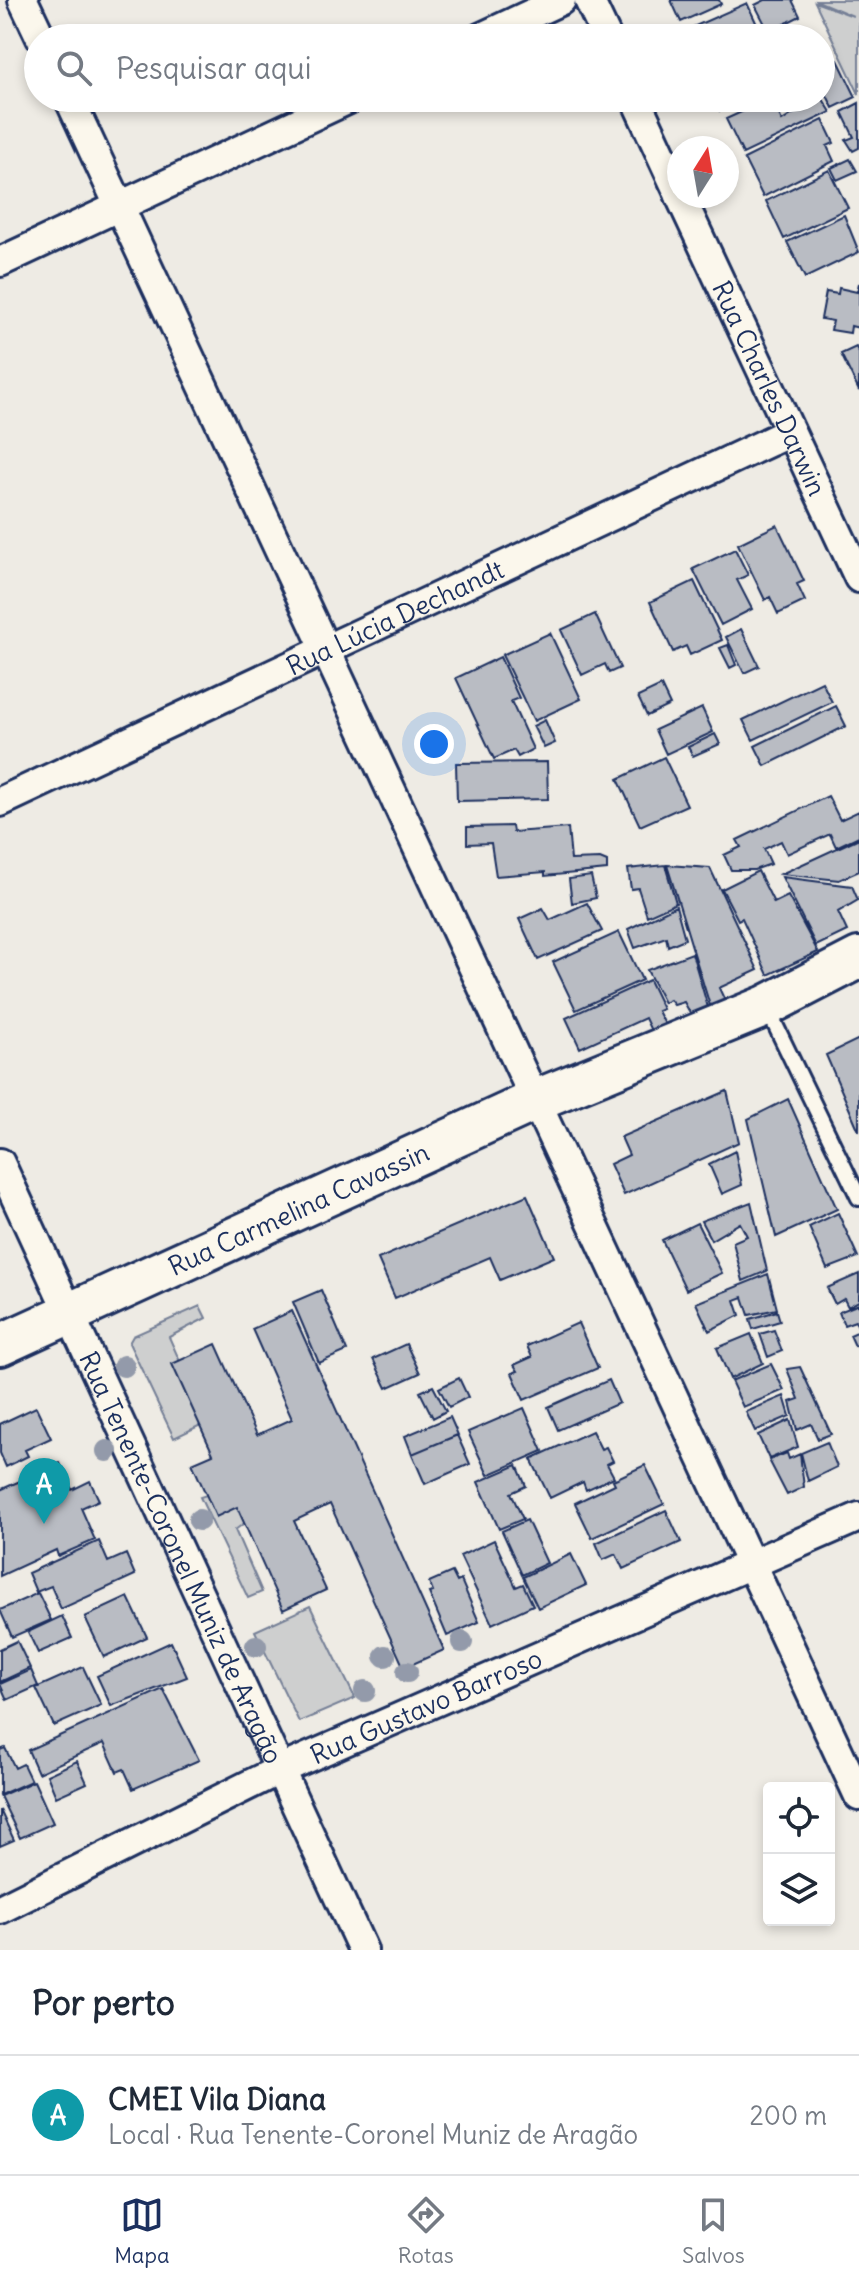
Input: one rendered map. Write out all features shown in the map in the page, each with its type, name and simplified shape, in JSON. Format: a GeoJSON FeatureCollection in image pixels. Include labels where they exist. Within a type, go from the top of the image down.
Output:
{"type":"FeatureCollection","features":[{"type":"Feature","properties":{"kind":"main road","name":"Rua Carmelina Cavassin"},"geometry":{"type":"LineString","coordinates":[[0,1345],[536,1100],[766,1006],[859,958]]}},
{"type":"Feature","properties":{"kind":"street"},"geometry":{"type":"LineString","coordinates":[[23,0],[34,24]]}},
{"type":"Feature","properties":{"kind":"street"},"geometry":{"type":"LineString","coordinates":[[510,24],[561,0]]}},
{"type":"Feature","properties":{"kind":"street"},"geometry":{"type":"LineString","coordinates":[[589,0],[600,24]]}},
{"type":"Feature","properties":{"kind":"street"},"geometry":{"type":"LineString","coordinates":[[75,112],[859,1796]]}},
{"type":"Feature","properties":{"kind":"street"},"geometry":{"type":"LineString","coordinates":[[0,262],[321,112]]}},
{"type":"Feature","properties":{"kind":"street","name":"Rua Charles Darwin"},"geometry":{"type":"LineString","coordinates":[[642,112],[667,166]]}},
{"type":"Feature","properties":{"kind":"street","name":"Rua Charles Darwin"},"geometry":{"type":"LineString","coordinates":[[686,208],[859,578]]}},
{"type":"Feature","properties":{"kind":"street","name":"Rua Lúcia Dechandt"},"geometry":{"type":"LineString","coordinates":[[0,802],[790,432]]}},
{"type":"Feature","properties":{"kind":"street","name":"Rua Tenente-Coronel Muniz de Aragão"},"geometry":{"type":"LineString","coordinates":[[0,1163],[363,1950]]}},
{"type":"Feature","properties":{"kind":"street","name":"Rua Gustavo Barroso"},"geometry":{"type":"LineString","coordinates":[[0,1909],[279,1770],[859,1517]]}},
{"type":"Feature","properties":{"kind":"lane"},"geometry":{"type":"LineString","coordinates":[[766,1006],[859,1198]]}},
{"type":"Feature","properties":{"kind":"shaded area"},"geometry":{"type":"Polygon","coordinates":[[[815,0],[859,0],[859,94],[835,44],[835,24],[826,24],[815,2],[853,16],[815,0]]]}},
{"type":"Feature","properties":{"kind":"shaded area"},"geometry":{"type":"Polygon","coordinates":[[[200,1306],[206,1318],[169,1337],[207,1422],[174,1438],[129,1343],[133,1336],[200,1306]]]}},
{"type":"Feature","properties":{"kind":"shaded area"},"geometry":{"type":"Polygon","coordinates":[[[235,1486],[250,1519],[235,1530],[262,1592],[248,1598],[200,1497],[235,1486]]]}},
{"type":"Feature","properties":{"kind":"shaded area"},"geometry":{"type":"Polygon","coordinates":[[[310,1606],[355,1698],[299,1722],[255,1631],[310,1606]]]}},
{"type":"Feature","properties":{"kind":"building"},"geometry":{"type":"Polygon","coordinates":[[[671,0],[719,0],[721,4],[681,22],[671,0]]]}},
{"type":"Feature","properties":{"kind":"building"},"geometry":{"type":"Polygon","coordinates":[[[765,0],[792,0],[800,16],[784,24],[765,24],[755,5],[765,0]]]}},
{"type":"Feature","properties":{"kind":"building"},"geometry":{"type":"Polygon","coordinates":[[[747,3],[757,24],[700,24],[747,3]]]}},
{"type":"Feature","properties":{"kind":"building"},"geometry":{"type":"Polygon","coordinates":[[[838,60],[856,97],[835,107],[835,61],[838,60]]]}},
{"type":"Feature","properties":{"kind":"building"},"geometry":{"type":"Polygon","coordinates":[[[859,103],[859,148],[853,151],[846,140],[854,137],[842,112],[859,103]]]}},
{"type":"Feature","properties":{"kind":"building"},"geometry":{"type":"Polygon","coordinates":[[[741,112],[778,112],[782,121],[796,112],[831,112],[743,154],[739,136],[734,136],[726,119],[741,112]]]}},
{"type":"Feature","properties":{"kind":"building"},"geometry":{"type":"Polygon","coordinates":[[[823,120],[834,143],[827,146],[834,161],[763,197],[744,159],[823,120]]]}},
{"type":"Feature","properties":{"kind":"building"},"geometry":{"type":"Polygon","coordinates":[[[850,159],[857,171],[837,180],[831,168],[850,159]]]}},
{"type":"Feature","properties":{"kind":"building"},"geometry":{"type":"Polygon","coordinates":[[[829,170],[848,208],[784,239],[766,201],[829,170]]]}},
{"type":"Feature","properties":{"kind":"building"},"geometry":{"type":"Polygon","coordinates":[[[844,215],[859,252],[805,278],[787,242],[844,215]]]}},
{"type":"Feature","properties":{"kind":"building"},"geometry":{"type":"Polygon","coordinates":[[[859,283],[859,328],[851,326],[850,333],[831,330],[833,321],[821,319],[826,292],[838,294],[839,288],[857,292],[859,283]]]}},
{"type":"Feature","properties":{"kind":"building"},"geometry":{"type":"Polygon","coordinates":[[[856,347],[859,353],[859,391],[841,354],[856,347]]]}},
{"type":"Feature","properties":{"kind":"building"},"geometry":{"type":"Polygon","coordinates":[[[777,525],[804,581],[797,584],[805,601],[778,614],[770,597],[765,600],[738,544],[777,525]]]}},
{"type":"Feature","properties":{"kind":"building"},"geometry":{"type":"Polygon","coordinates":[[[735,549],[748,575],[737,580],[752,609],[721,625],[693,569],[735,549]]]}},
{"type":"Feature","properties":{"kind":"building"},"geometry":{"type":"Polygon","coordinates":[[[694,581],[722,640],[690,655],[686,646],[673,652],[650,602],[694,581]]]}},
{"type":"Feature","properties":{"kind":"building"},"geometry":{"type":"Polygon","coordinates":[[[595,614],[620,668],[609,673],[605,664],[582,675],[561,630],[595,614]]]}},
{"type":"Feature","properties":{"kind":"building"},"geometry":{"type":"Polygon","coordinates":[[[741,629],[759,666],[744,673],[726,637],[741,629]]]}},
{"type":"Feature","properties":{"kind":"building"},"geometry":{"type":"Polygon","coordinates":[[[550,633],[581,699],[534,721],[502,655],[550,633]]]}},
{"type":"Feature","properties":{"kind":"building"},"geometry":{"type":"Polygon","coordinates":[[[728,645],[736,665],[730,668],[720,648],[728,645]]]}},
{"type":"Feature","properties":{"kind":"building"},"geometry":{"type":"Polygon","coordinates":[[[500,657],[519,698],[511,701],[533,749],[518,757],[514,750],[494,759],[456,678],[500,657]]]}},
{"type":"Feature","properties":{"kind":"building"},"geometry":{"type":"Polygon","coordinates":[[[822,682],[832,702],[753,740],[743,720],[822,682]]]}},
{"type":"Feature","properties":{"kind":"building"},"geometry":{"type":"Polygon","coordinates":[[[661,686],[670,705],[647,716],[638,697],[661,686]]]}},
{"type":"Feature","properties":{"kind":"building"},"geometry":{"type":"Polygon","coordinates":[[[836,706],[846,726],[765,766],[755,746],[836,706]]]}},
{"type":"Feature","properties":{"kind":"building"},"geometry":{"type":"Polygon","coordinates":[[[702,708],[713,732],[666,754],[655,730],[702,708]]]}},
{"type":"Feature","properties":{"kind":"building"},"geometry":{"type":"Polygon","coordinates":[[[545,720],[555,743],[544,748],[533,726],[545,720]]]}},
{"type":"Feature","properties":{"kind":"building"},"geometry":{"type":"Polygon","coordinates":[[[715,734],[720,744],[693,756],[688,747],[715,734]]]}},
{"type":"Feature","properties":{"kind":"building"},"geometry":{"type":"Polygon","coordinates":[[[664,757],[687,805],[640,826],[618,779],[664,757]]]}},
{"type":"Feature","properties":{"kind":"building"},"geometry":{"type":"Polygon","coordinates":[[[547,762],[548,799],[457,801],[456,763],[547,762]]]}},
{"type":"Feature","properties":{"kind":"building"},"geometry":{"type":"Polygon","coordinates":[[[828,796],[840,820],[859,811],[859,836],[836,847],[830,834],[787,854],[781,841],[764,849],[771,864],[754,870],[731,870],[724,855],[741,847],[737,840],[828,796]]]}},
{"type":"Feature","properties":{"kind":"building"},"geometry":{"type":"Polygon","coordinates":[[[512,826],[513,832],[568,828],[571,860],[600,859],[607,862],[607,870],[545,876],[545,872],[496,876],[491,843],[467,844],[467,827],[512,826]]]}},
{"type":"Feature","properties":{"kind":"building"},"geometry":{"type":"Polygon","coordinates":[[[859,838],[859,871],[839,880],[781,874],[859,838]]]}},
{"type":"Feature","properties":{"kind":"building"},"geometry":{"type":"Polygon","coordinates":[[[665,865],[676,903],[647,916],[638,888],[631,889],[628,869],[665,865]]]}},
{"type":"Feature","properties":{"kind":"building"},"geometry":{"type":"Polygon","coordinates":[[[667,865],[710,868],[758,970],[719,988],[726,1003],[711,1009],[667,865]]]}},
{"type":"Feature","properties":{"kind":"building"},"geometry":{"type":"Polygon","coordinates":[[[758,871],[774,903],[788,896],[818,952],[768,975],[742,918],[738,920],[722,889],[758,871]]]}},
{"type":"Feature","properties":{"kind":"building"},"geometry":{"type":"Polygon","coordinates":[[[591,876],[596,898],[572,903],[569,879],[591,876]]]}},
{"type":"Feature","properties":{"kind":"building"},"geometry":{"type":"Polygon","coordinates":[[[782,877],[852,886],[858,900],[838,912],[847,931],[816,946],[782,877]]]}},
{"type":"Feature","properties":{"kind":"building"},"geometry":{"type":"Polygon","coordinates":[[[587,903],[602,931],[538,960],[519,919],[543,908],[550,920],[587,903]]]}},
{"type":"Feature","properties":{"kind":"building"},"geometry":{"type":"Polygon","coordinates":[[[676,906],[685,939],[668,946],[666,937],[635,948],[628,929],[676,906]]]}},
{"type":"Feature","properties":{"kind":"building"},"geometry":{"type":"Polygon","coordinates":[[[619,932],[642,980],[576,1010],[553,962],[619,932]]]}},
{"type":"Feature","properties":{"kind":"building"},"geometry":{"type":"Polygon","coordinates":[[[692,953],[709,1011],[693,1018],[684,1002],[674,1005],[670,1000],[664,1003],[647,970],[692,953]]]}},
{"type":"Feature","properties":{"kind":"building"},"geometry":{"type":"Polygon","coordinates":[[[649,980],[663,1009],[658,1011],[666,1026],[652,1033],[645,1018],[580,1048],[566,1018],[649,980]]]}},
{"type":"Feature","properties":{"kind":"building"},"geometry":{"type":"Polygon","coordinates":[[[859,1039],[859,1131],[826,1055],[859,1039]]]}},
{"type":"Feature","properties":{"kind":"building"},"geometry":{"type":"Polygon","coordinates":[[[727,1091],[739,1142],[624,1195],[610,1164],[629,1155],[621,1137],[727,1091]]]}},
{"type":"Feature","properties":{"kind":"building"},"geometry":{"type":"Polygon","coordinates":[[[788,1099],[837,1209],[776,1237],[748,1119],[788,1099]]]}},
{"type":"Feature","properties":{"kind":"building"},"geometry":{"type":"Polygon","coordinates":[[[735,1151],[742,1185],[722,1194],[709,1164],[735,1151]]]}},
{"type":"Feature","properties":{"kind":"building"},"geometry":{"type":"Polygon","coordinates":[[[527,1195],[554,1257],[500,1280],[490,1257],[395,1298],[378,1259],[527,1195]]]}},
{"type":"Feature","properties":{"kind":"building"},"geometry":{"type":"Polygon","coordinates":[[[751,1202],[767,1271],[743,1281],[733,1242],[747,1236],[740,1223],[711,1240],[701,1221],[751,1202]]]}},
{"type":"Feature","properties":{"kind":"building"},"geometry":{"type":"Polygon","coordinates":[[[838,1213],[858,1257],[827,1269],[809,1227],[838,1213]]]}},
{"type":"Feature","properties":{"kind":"building"},"geometry":{"type":"Polygon","coordinates":[[[697,1223],[722,1273],[686,1290],[662,1240],[697,1223]]]}},
{"type":"Feature","properties":{"kind":"building"},"geometry":{"type":"Polygon","coordinates":[[[768,1274],[777,1309],[749,1315],[743,1297],[735,1300],[740,1315],[709,1331],[696,1303],[768,1274]]]}},
{"type":"Feature","properties":{"kind":"building"},"geometry":{"type":"Polygon","coordinates":[[[859,1274],[859,1301],[848,1307],[844,1299],[835,1304],[827,1288],[859,1274]]]}},
{"type":"Feature","properties":{"kind":"building"},"geometry":{"type":"Polygon","coordinates":[[[321,1290],[347,1351],[319,1363],[293,1302],[321,1290]]]}},
{"type":"Feature","properties":{"kind":"building"},"geometry":{"type":"Polygon","coordinates":[[[859,1304],[859,1328],[855,1321],[844,1325],[839,1312],[859,1304]]]}},
{"type":"Feature","properties":{"kind":"building"},"geometry":{"type":"Polygon","coordinates":[[[292,1311],[444,1650],[404,1668],[330,1504],[294,1521],[326,1590],[283,1610],[237,1507],[216,1517],[192,1463],[213,1454],[172,1364],[216,1344],[257,1435],[292,1419],[252,1329],[292,1311]]]}},
{"type":"Feature","properties":{"kind":"building"},"geometry":{"type":"Polygon","coordinates":[[[777,1311],[780,1321],[753,1329],[750,1319],[777,1311]]]}},
{"type":"Feature","properties":{"kind":"building"},"geometry":{"type":"Polygon","coordinates":[[[578,1323],[598,1368],[524,1400],[512,1373],[518,1371],[514,1365],[532,1357],[527,1346],[578,1323]]]}},
{"type":"Feature","properties":{"kind":"building"},"geometry":{"type":"Polygon","coordinates":[[[774,1330],[782,1351],[768,1357],[760,1334],[774,1330]]]}},
{"type":"Feature","properties":{"kind":"building"},"geometry":{"type":"Polygon","coordinates":[[[859,1331],[859,1345],[855,1346],[850,1335],[859,1331]]]}},
{"type":"Feature","properties":{"kind":"building"},"geometry":{"type":"Polygon","coordinates":[[[751,1334],[763,1363],[730,1379],[717,1348],[751,1334]]]}},
{"type":"Feature","properties":{"kind":"building"},"geometry":{"type":"Polygon","coordinates":[[[406,1344],[420,1373],[387,1388],[373,1359],[406,1344]]]}},
{"type":"Feature","properties":{"kind":"building"},"geometry":{"type":"Polygon","coordinates":[[[771,1364],[784,1390],[743,1407],[731,1381],[771,1364]]]}},
{"type":"Feature","properties":{"kind":"building"},"geometry":{"type":"Polygon","coordinates":[[[800,1367],[831,1434],[818,1439],[811,1424],[797,1430],[790,1402],[799,1399],[787,1369],[800,1367]]]}},
{"type":"Feature","properties":{"kind":"building"},"geometry":{"type":"Polygon","coordinates":[[[459,1378],[468,1397],[449,1407],[439,1388],[459,1378]]]}},
{"type":"Feature","properties":{"kind":"building"},"geometry":{"type":"Polygon","coordinates":[[[609,1380],[619,1403],[558,1430],[548,1407],[609,1380]]]}},
{"type":"Feature","properties":{"kind":"building"},"geometry":{"type":"Polygon","coordinates":[[[433,1386],[446,1411],[433,1418],[420,1392],[433,1386]]]}},
{"type":"Feature","properties":{"kind":"building"},"geometry":{"type":"Polygon","coordinates":[[[784,1396],[790,1416],[755,1431],[746,1412],[784,1396]]]}},
{"type":"Feature","properties":{"kind":"building"},"geometry":{"type":"Polygon","coordinates":[[[36,1407],[51,1438],[25,1450],[28,1456],[6,1467],[0,1453],[0,1424],[36,1407]]]}},
{"type":"Feature","properties":{"kind":"building"},"geometry":{"type":"Polygon","coordinates":[[[524,1408],[543,1451],[488,1475],[468,1432],[524,1408]]]}},
{"type":"Feature","properties":{"kind":"building"},"geometry":{"type":"Polygon","coordinates":[[[450,1417],[458,1435],[412,1454],[405,1436],[450,1417]]]}},
{"type":"Feature","properties":{"kind":"building"},"geometry":{"type":"Polygon","coordinates":[[[790,1420],[798,1447],[769,1459],[758,1435],[790,1420]]]}},
{"type":"Feature","properties":{"kind":"building"},"geometry":{"type":"Polygon","coordinates":[[[592,1431],[601,1449],[606,1447],[613,1461],[607,1464],[614,1477],[586,1490],[583,1482],[550,1498],[531,1459],[592,1431]]]}},
{"type":"Feature","properties":{"kind":"building"},"geometry":{"type":"Polygon","coordinates":[[[457,1435],[470,1464],[425,1484],[412,1454],[457,1435]]]}},
{"type":"Feature","properties":{"kind":"building"},"geometry":{"type":"Polygon","coordinates":[[[827,1442],[837,1467],[808,1481],[801,1453],[827,1442]]]}},
{"type":"Feature","properties":{"kind":"building"},"geometry":{"type":"Polygon","coordinates":[[[787,1453],[789,1459],[800,1454],[804,1487],[787,1495],[769,1460],[787,1453]]]}},
{"type":"Feature","properties":{"kind":"building"},"geometry":{"type":"Polygon","coordinates":[[[60,1463],[72,1490],[90,1481],[99,1500],[81,1508],[95,1540],[58,1556],[56,1550],[0,1576],[0,1490],[60,1463]]]}},
{"type":"Feature","properties":{"kind":"building"},"geometry":{"type":"Polygon","coordinates":[[[517,1465],[526,1486],[511,1493],[523,1519],[499,1529],[478,1482],[517,1465]]]}},
{"type":"Feature","properties":{"kind":"building"},"geometry":{"type":"Polygon","coordinates":[[[645,1465],[664,1504],[592,1538],[575,1503],[645,1465]]]}},
{"type":"Feature","properties":{"kind":"building"},"geometry":{"type":"Polygon","coordinates":[[[666,1510],[681,1542],[623,1569],[616,1554],[603,1560],[596,1543],[666,1510]]]}},
{"type":"Feature","properties":{"kind":"building"},"geometry":{"type":"Polygon","coordinates":[[[527,1520],[547,1563],[522,1575],[502,1531],[527,1520]]]}},
{"type":"Feature","properties":{"kind":"building"},"geometry":{"type":"Polygon","coordinates":[[[494,1540],[516,1587],[523,1584],[533,1605],[492,1624],[460,1556],[494,1540]]]}},
{"type":"Feature","properties":{"kind":"building"},"geometry":{"type":"Polygon","coordinates":[[[99,1541],[108,1562],[126,1554],[135,1575],[61,1609],[51,1586],[36,1592],[28,1573],[99,1541]]]}},
{"type":"Feature","properties":{"kind":"building"},"geometry":{"type":"Polygon","coordinates":[[[571,1554],[586,1585],[538,1608],[523,1577],[571,1554]]]}},
{"type":"Feature","properties":{"kind":"building"},"geometry":{"type":"Polygon","coordinates":[[[452,1572],[457,1582],[461,1580],[479,1622],[447,1636],[429,1593],[433,1592],[429,1582],[452,1572]]]}},
{"type":"Feature","properties":{"kind":"building"},"geometry":{"type":"Polygon","coordinates":[[[38,1593],[51,1620],[12,1637],[0,1610],[38,1593]]]}},
{"type":"Feature","properties":{"kind":"building"},"geometry":{"type":"Polygon","coordinates":[[[128,1597],[147,1637],[104,1657],[85,1617],[128,1597]]]}},
{"type":"Feature","properties":{"kind":"building"},"geometry":{"type":"Polygon","coordinates":[[[62,1616],[72,1638],[38,1653],[28,1632],[62,1616]]]}},
{"type":"Feature","properties":{"kind":"building"},"geometry":{"type":"Polygon","coordinates":[[[17,1641],[30,1668],[0,1682],[0,1649],[17,1641]]]}},
{"type":"Feature","properties":{"kind":"building"},"geometry":{"type":"Polygon","coordinates":[[[171,1642],[187,1677],[111,1706],[97,1676],[171,1642]]]}},
{"type":"Feature","properties":{"kind":"building"},"geometry":{"type":"Polygon","coordinates":[[[83,1667],[101,1705],[54,1726],[36,1688],[83,1667]]]}},
{"type":"Feature","properties":{"kind":"building"},"geometry":{"type":"Polygon","coordinates":[[[31,1670],[38,1686],[7,1700],[0,1684],[31,1670]]]}},
{"type":"Feature","properties":{"kind":"building"},"geometry":{"type":"Polygon","coordinates":[[[163,1689],[199,1760],[133,1789],[124,1769],[117,1772],[104,1743],[38,1773],[28,1750],[163,1689]]]}},
{"type":"Feature","properties":{"kind":"building"},"geometry":{"type":"Polygon","coordinates":[[[5,1748],[15,1768],[23,1764],[31,1781],[0,1795],[0,1750],[5,1748]]]}},
{"type":"Feature","properties":{"kind":"building"},"geometry":{"type":"Polygon","coordinates":[[[77,1761],[87,1783],[56,1797],[47,1775],[77,1761]]]}},
{"type":"Feature","properties":{"kind":"building"},"geometry":{"type":"Polygon","coordinates":[[[34,1781],[53,1823],[20,1838],[0,1796],[34,1781]]]}},
{"type":"Feature","properties":{"kind":"building"},"geometry":{"type":"Polygon","coordinates":[[[0,1810],[14,1840],[0,1846],[0,1810]]]}},
{"type":"Feature","properties":{"kind":"place","name":"CMEI Vila Diana"},"geometry":{"type":"Point","coordinates":[44,1524]}}]}
